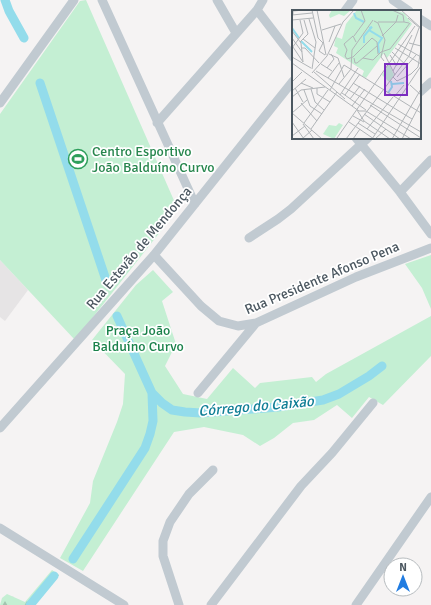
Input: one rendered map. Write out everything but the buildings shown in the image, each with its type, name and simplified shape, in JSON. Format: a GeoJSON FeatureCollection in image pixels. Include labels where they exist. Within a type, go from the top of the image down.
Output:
{"type":"FeatureCollection","features":[{"type":"Feature","properties":{"kind":"street"},"geometry":{"type":"LineString","coordinates":[[0,103],[74,0]]}},
{"type":"Feature","properties":{"kind":"street"},"geometry":{"type":"LineString","coordinates":[[102,0],[195,204]]}},
{"type":"Feature","properties":{"kind":"street"},"geometry":{"type":"LineString","coordinates":[[217,0],[236,33]]}},
{"type":"Feature","properties":{"kind":"street"},"geometry":{"type":"LineString","coordinates":[[157,123],[257,10],[263,0]]}},
{"type":"Feature","properties":{"kind":"street"},"geometry":{"type":"LineString","coordinates":[[346,10],[353,0]]}},
{"type":"Feature","properties":{"kind":"street"},"geometry":{"type":"LineString","coordinates":[[393,0],[408,10]]}},
{"type":"Feature","properties":{"kind":"street"},"geometry":{"type":"LineString","coordinates":[[257,10],[292,56]]}},
{"type":"Feature","properties":{"kind":"street"},"geometry":{"type":"LineString","coordinates":[[421,20],[431,26]]}},
{"type":"Feature","properties":{"kind":"street","name":"Rua Estevão de Mendonça"},"geometry":{"type":"LineString","coordinates":[[0,428],[154,255],[292,82]]}},
{"type":"Feature","properties":{"kind":"street"},"geometry":{"type":"LineString","coordinates":[[421,91],[431,82]]}},
{"type":"Feature","properties":{"kind":"street"},"geometry":{"type":"LineString","coordinates":[[249,238],[291,210],[362,140],[431,234]]}},
{"type":"Feature","properties":{"kind":"street"},"geometry":{"type":"LineString","coordinates":[[400,192],[431,160]]}},
{"type":"Feature","properties":{"kind":"street","name":"Rua Presidente Afonso Pena"},"geometry":{"type":"LineString","coordinates":[[154,255],[201,306],[220,321],[238,326],[256,323],[356,277],[431,248]]}},
{"type":"Feature","properties":{"kind":"street"},"geometry":{"type":"LineString","coordinates":[[198,393],[256,323]]}},
{"type":"Feature","properties":{"kind":"street"},"geometry":{"type":"LineString","coordinates":[[211,605],[301,486],[332,453],[373,403]]}},
{"type":"Feature","properties":{"kind":"street"},"geometry":{"type":"LineString","coordinates":[[180,605],[163,556],[163,541],[170,522],[189,494],[213,470]]}},
{"type":"Feature","properties":{"kind":"street"},"geometry":{"type":"LineString","coordinates":[[356,605],[431,498]]}},
{"type":"Feature","properties":{"kind":"street"},"geometry":{"type":"LineString","coordinates":[[0,528],[124,605]]}},
{"type":"Feature","properties":{"kind":"shaded area"},"geometry":{"type":"Polygon","coordinates":[[[0,260],[28,290],[5,321],[0,317],[0,260]]]}},
{"type":"Feature","properties":{"kind":"green space","name":"Centro Esportivo João Balduíno Curvo"},"geometry":{"type":"Polygon","coordinates":[[[86,0],[176,205],[175,213],[75,340],[0,260],[0,114],[80,1],[86,0]]]}},
{"type":"Feature","properties":{"kind":"green space"},"geometry":{"type":"Polygon","coordinates":[[[431,255],[431,309],[422,288],[405,264],[431,255]]]}},
{"type":"Feature","properties":{"kind":"green space","name":"Praça João Balduíno Curvo"},"geometry":{"type":"Polygon","coordinates":[[[153,270],[173,292],[162,301],[176,344],[165,366],[183,394],[207,399],[233,368],[255,388],[260,383],[312,377],[316,382],[326,374],[431,316],[431,356],[383,405],[369,397],[352,418],[337,405],[314,420],[293,423],[274,438],[260,446],[243,435],[204,427],[174,432],[83,571],[60,558],[90,503],[93,481],[123,404],[125,374],[92,340],[136,285],[153,270]]]}},
{"type":"Feature","properties":{"kind":"green space"},"geometry":{"type":"Polygon","coordinates":[[[52,570],[59,575],[34,605],[0,605],[2,598],[7,594],[25,602],[52,570]]]}},
{"type":"Feature","properties":{"kind":"waterway","name":"Córrego do Caixão"},"geometry":{"type":"LineString","coordinates":[[5,0],[9,11],[24,38]]}},
{"type":"Feature","properties":{"kind":"waterway","name":"Córrego do Caixão"},"geometry":{"type":"LineString","coordinates":[[40,83],[107,283]]}},
{"type":"Feature","properties":{"kind":"waterway","name":"Córrego do Caixão"},"geometry":{"type":"LineString","coordinates":[[73,559],[145,448],[153,421],[152,393],[117,316]]}},
{"type":"Feature","properties":{"kind":"waterway","name":"Córrego do Caixão"},"geometry":{"type":"LineString","coordinates":[[152,393],[172,410],[185,412],[201,413],[278,407],[323,400],[339,394],[369,376],[382,366]]}},
{"type":"Feature","properties":{"kind":"waterway","name":"Córrego do Caixão"},"geometry":{"type":"LineString","coordinates":[[30,605],[54,576]]}},
{"type":"Feature","properties":{"kind":"place","name":"Centro Esportivo João Balduíno Curvo"},"geometry":{"type":"Point","coordinates":[78,159]}}]}
